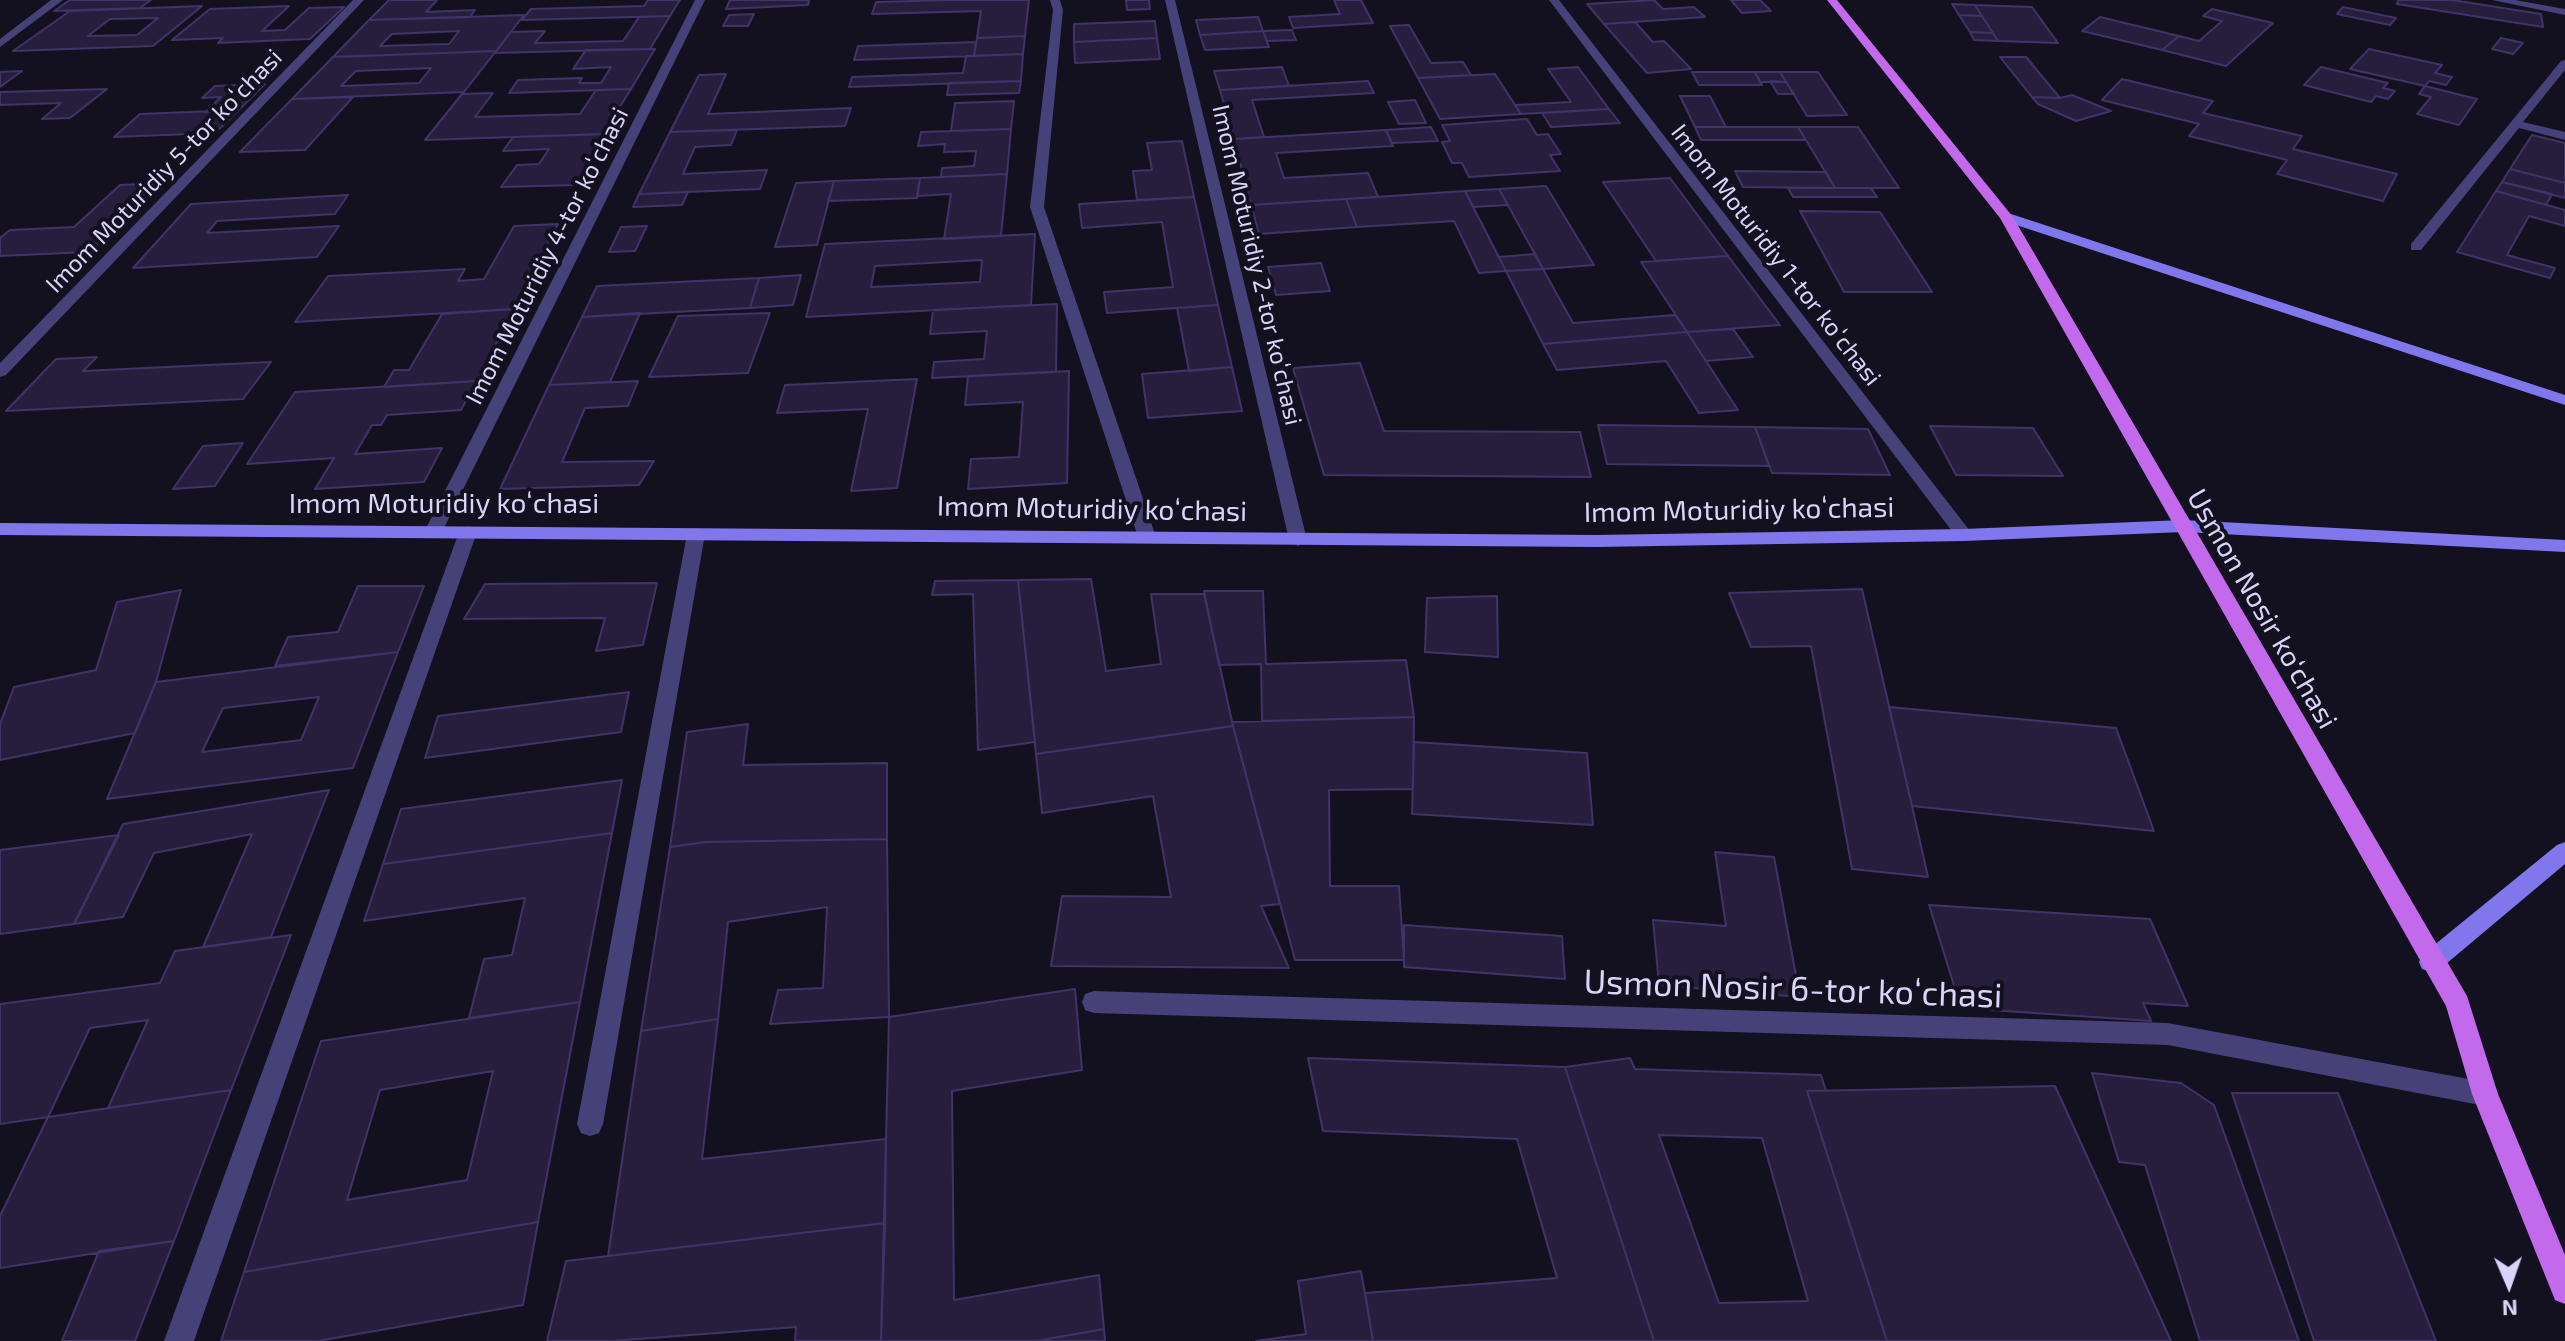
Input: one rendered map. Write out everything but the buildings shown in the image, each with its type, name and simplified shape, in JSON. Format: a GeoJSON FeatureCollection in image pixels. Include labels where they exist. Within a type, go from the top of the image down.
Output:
{"type":"FeatureCollection","features":[{"type":"Feature","properties":{"kind":"main road","name":"Usmon Nosir ko‘chasi"},"geometry":{"type":"LineString","coordinates":[[1832,0],[2006,217],[2431,962],[2458,1004],[2485,1094],[2565,1290]]}},
{"type":"Feature","properties":{"kind":"street"},"geometry":{"type":"LineString","coordinates":[[0,44],[58,0]]}},
{"type":"Feature","properties":{"kind":"street","name":"Imom Moturidiy 5-tor koʻchasi"},"geometry":{"type":"LineString","coordinates":[[0,372],[359,0]]}},
{"type":"Feature","properties":{"kind":"street","name":"Imom Moturidiy 4-tor koʻchasi"},"geometry":{"type":"LineString","coordinates":[[433,532],[700,0]]}},
{"type":"Feature","properties":{"kind":"street"},"geometry":{"type":"LineString","coordinates":[[1055,0],[1058,10],[1037,207],[1147,537]]}},
{"type":"Feature","properties":{"kind":"street","name":"Imom Moturidiy 2-tor koʻchasi"},"geometry":{"type":"LineString","coordinates":[[1170,0],[1298,540]]}},
{"type":"Feature","properties":{"kind":"street","name":"Imom Moturidiy 1-tor koʻchasi"},"geometry":{"type":"LineString","coordinates":[[1554,0],[1964,535]]}},
{"type":"Feature","properties":{"kind":"street"},"geometry":{"type":"LineString","coordinates":[[2497,0],[2565,12]]}},
{"type":"Feature","properties":{"kind":"street"},"geometry":{"type":"LineString","coordinates":[[2416,247],[2565,63]]}},
{"type":"Feature","properties":{"kind":"street"},"geometry":{"type":"LineString","coordinates":[[2516,124],[2565,136]]}},
{"type":"Feature","properties":{"kind":"street"},"geometry":{"type":"LineString","coordinates":[[2006,217],[2565,400]]}},
{"type":"Feature","properties":{"kind":"street","name":"Imom Moturidiy koʻchasi"},"geometry":{"type":"LineString","coordinates":[[0,529],[1596,541],[1964,535],[2183,526],[2565,546]]}},
{"type":"Feature","properties":{"kind":"street"},"geometry":{"type":"LineString","coordinates":[[179,1341],[468,532]]}},
{"type":"Feature","properties":{"kind":"street"},"geometry":{"type":"LineString","coordinates":[[590,1124],[696,534]]}},
{"type":"Feature","properties":{"kind":"street"},"geometry":{"type":"LineString","coordinates":[[2431,962],[2565,851]]}},
{"type":"Feature","properties":{"kind":"street","name":"Usmon Nosir 6-tor koʻchasi"},"geometry":{"type":"LineString","coordinates":[[1094,1002],[2168,1034],[2485,1094]]}}]}
